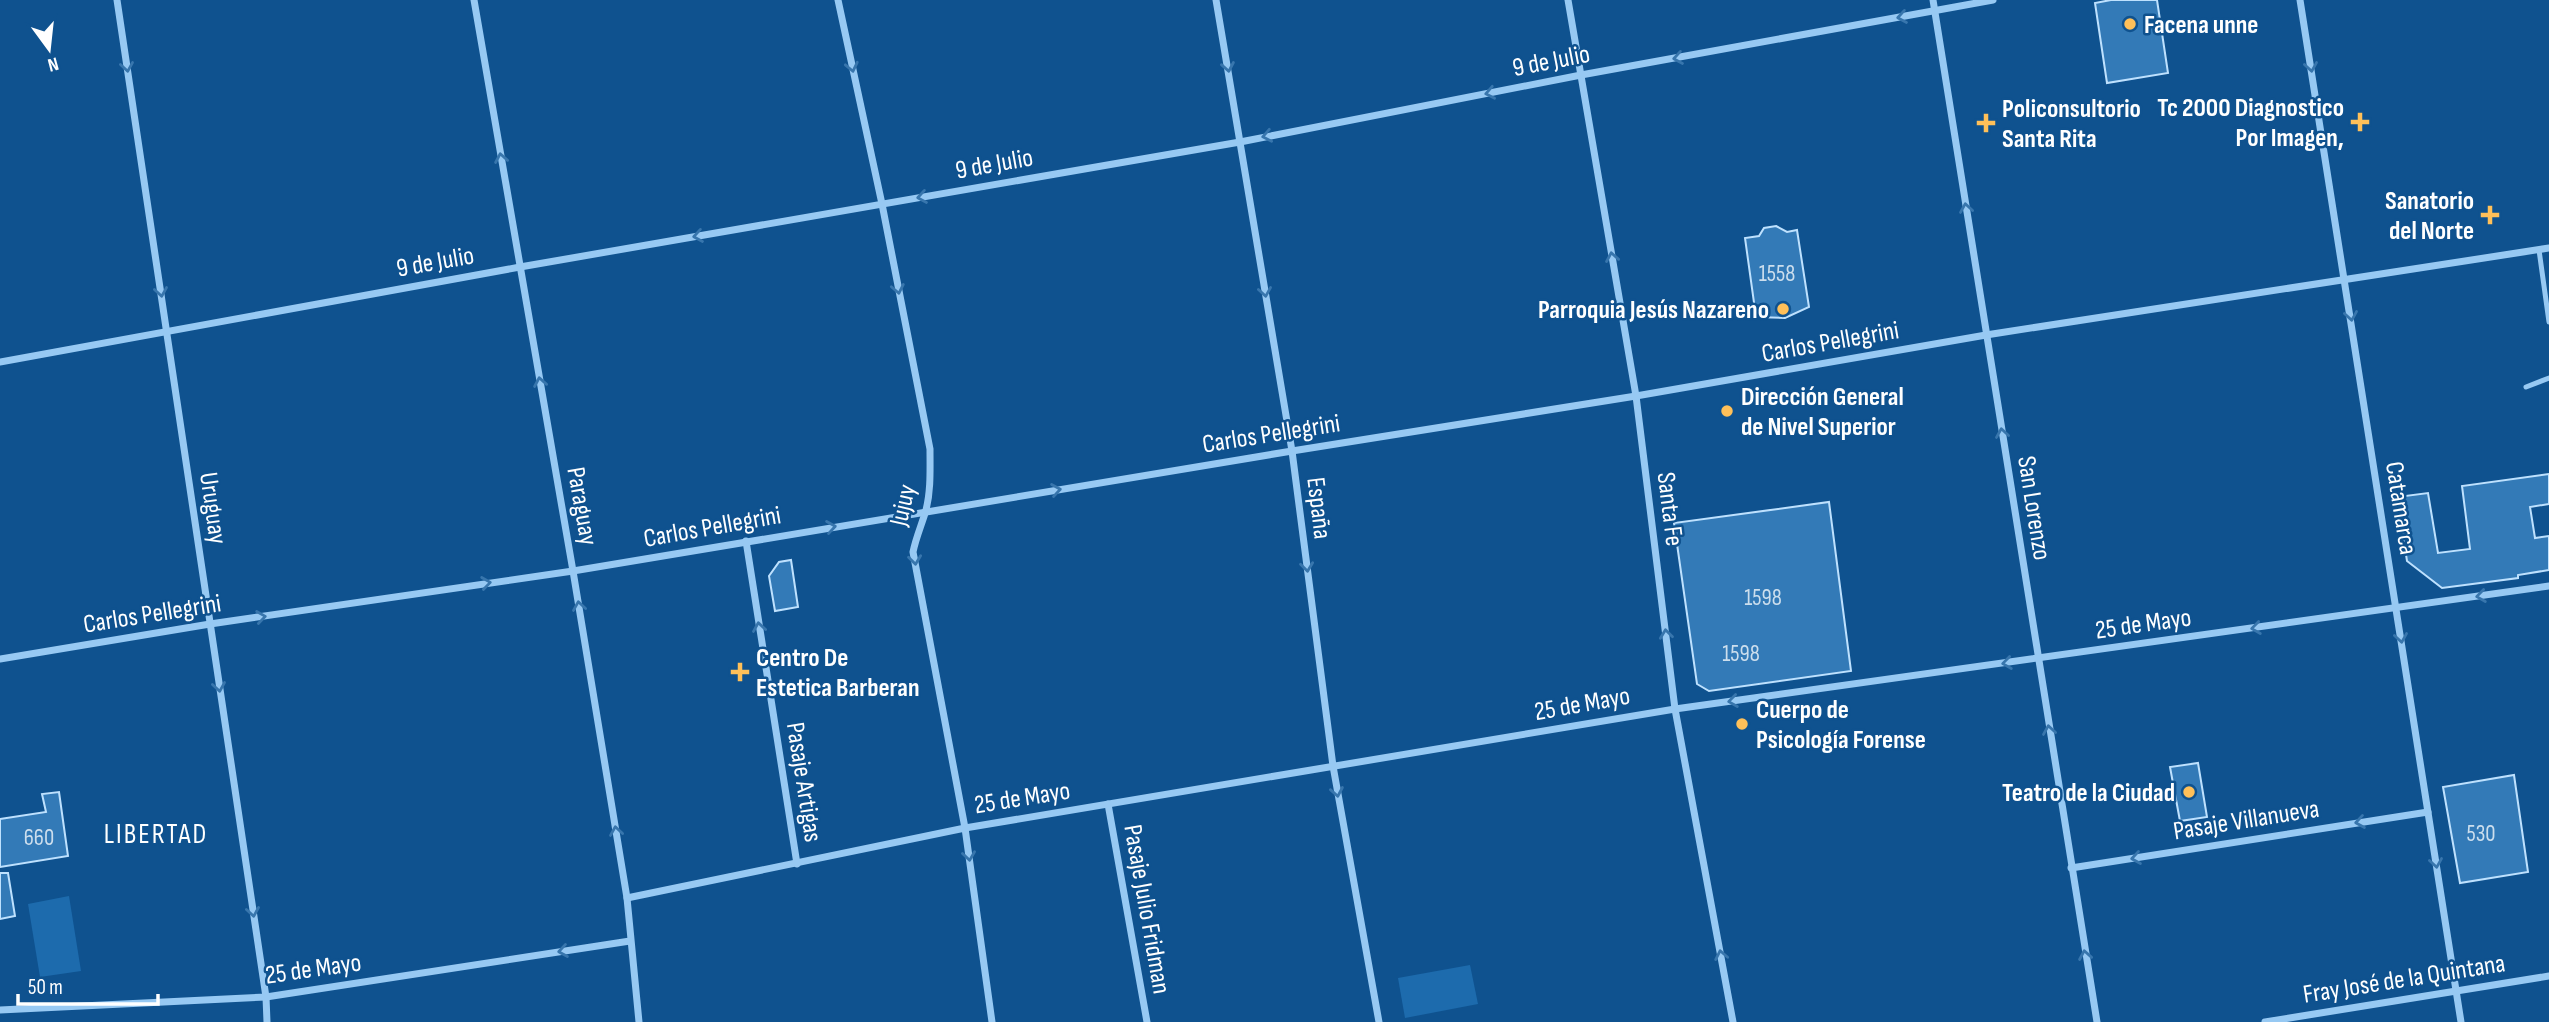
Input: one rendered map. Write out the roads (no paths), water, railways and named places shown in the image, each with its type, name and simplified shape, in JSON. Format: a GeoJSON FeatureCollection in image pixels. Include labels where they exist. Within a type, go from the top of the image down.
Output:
{"type":"FeatureCollection","features":[{"type":"Feature","properties":{"kind":"street","name":"Uruguay"},"geometry":{"type":"LineString","coordinates":[[117,0],[266,997],[267,1022]]}},
{"type":"Feature","properties":{"kind":"street","name":"Paraguay"},"geometry":{"type":"LineString","coordinates":[[474,0],[627,898],[639,1022]]}},
{"type":"Feature","properties":{"kind":"street","name":"Jujuy"},"geometry":{"type":"LineString","coordinates":[[838,0],[930,449],[930,486],[926,512],[916,535],[913,552],[965,828],[992,1021]]}},
{"type":"Feature","properties":{"kind":"street","name":"España"},"geometry":{"type":"LineString","coordinates":[[1216,0],[1292,451],[1332,766],[1379,1022]]}},
{"type":"Feature","properties":{"kind":"street","name":"Santa Fe"},"geometry":{"type":"LineString","coordinates":[[1568,0],[1636,397],[1675,709],[1733,1022]]}},
{"type":"Feature","properties":{"kind":"street","name":"San Lorenzo"},"geometry":{"type":"LineString","coordinates":[[1933,0],[2097,1022]]}},
{"type":"Feature","properties":{"kind":"street","name":"9 de Julio"},"geometry":{"type":"LineString","coordinates":[[0,362],[520,267],[1240,142],[1581,75],[1993,0]]}},
{"type":"Feature","properties":{"kind":"street","name":"Catamarca"},"geometry":{"type":"LineString","coordinates":[[2300,0],[2461,1022]]}},
{"type":"Feature","properties":{"kind":"street","name":"Carlos Pellegrini"},"geometry":{"type":"LineString","coordinates":[[0,659],[210,624],[573,571],[1292,451],[1636,397],[1986,335],[2549,248]]}},
{"type":"Feature","properties":{"kind":"street","name":"Pasaje Artigas"},"geometry":{"type":"LineString","coordinates":[[746,541],[797,863]]}},
{"type":"Feature","properties":{"kind":"street","name":"25 de Mayo"},"geometry":{"type":"LineString","coordinates":[[627,898],[965,828],[1675,709],[2549,586]]}},
{"type":"Feature","properties":{"kind":"street","name":"Pasaje Julio Fridman"},"geometry":{"type":"LineString","coordinates":[[1108,804],[1147,1022]]}},
{"type":"Feature","properties":{"kind":"street","name":"Pasaje Villanueva"},"geometry":{"type":"LineString","coordinates":[[2071,868],[2428,812]]}},
{"type":"Feature","properties":{"kind":"street","name":"25 de Mayo"},"geometry":{"type":"LineString","coordinates":[[0,1010],[266,997],[630,941]]}},
{"type":"Feature","properties":{"kind":"street","name":"Fray José de la Quintana"},"geometry":{"type":"LineString","coordinates":[[2265,1022],[2549,976]]}},
{"type":"Feature","properties":{"kind":"street"},"geometry":{"type":"LineString","coordinates":[[982,1022],[992,1021]]}},
{"type":"Feature","properties":{"kind":"lane"},"geometry":{"type":"LineString","coordinates":[[2539,250],[2549,322]]}},
{"type":"Feature","properties":{"kind":"lane"},"geometry":{"type":"LineString","coordinates":[[2526,387],[2549,378]]}},
{"type":"Feature","properties":{"kind":"place","name":"Facena unne"},"geometry":{"type":"Point","coordinates":[2130,24]}},
{"type":"Feature","properties":{"kind":"place","name":"Tc 2000 Diagnostico Por Imagen,"},"geometry":{"type":"Point","coordinates":[2360,122]}},
{"type":"Feature","properties":{"kind":"place","name":"Policonsultorio Santa Rita"},"geometry":{"type":"Point","coordinates":[1986,123]}},
{"type":"Feature","properties":{"kind":"place","name":"Sanatorio del Norte"},"geometry":{"type":"Point","coordinates":[2490,215]}},
{"type":"Feature","properties":{"kind":"place","name":"Parroquia Jesús Nazareno"},"geometry":{"type":"Point","coordinates":[1783,309]}},
{"type":"Feature","properties":{"kind":"place","name":"Dirección General de Nivel Superior"},"geometry":{"type":"Point","coordinates":[1727,411]}},
{"type":"Feature","properties":{"kind":"place","name":"Centro De Estetica Barberan"},"geometry":{"type":"Point","coordinates":[740,672]}},
{"type":"Feature","properties":{"kind":"place","name":"Cuerpo de Psicología Forense"},"geometry":{"type":"Point","coordinates":[1742,724]}},
{"type":"Feature","properties":{"kind":"place","name":"Teatro de la Ciudad"},"geometry":{"type":"Point","coordinates":[2189,792]}},
{"type":"Feature","properties":{"kind":"district","name":"LIBERTAD"},"geometry":{"type":"Point","coordinates":[156,833]}}]}
